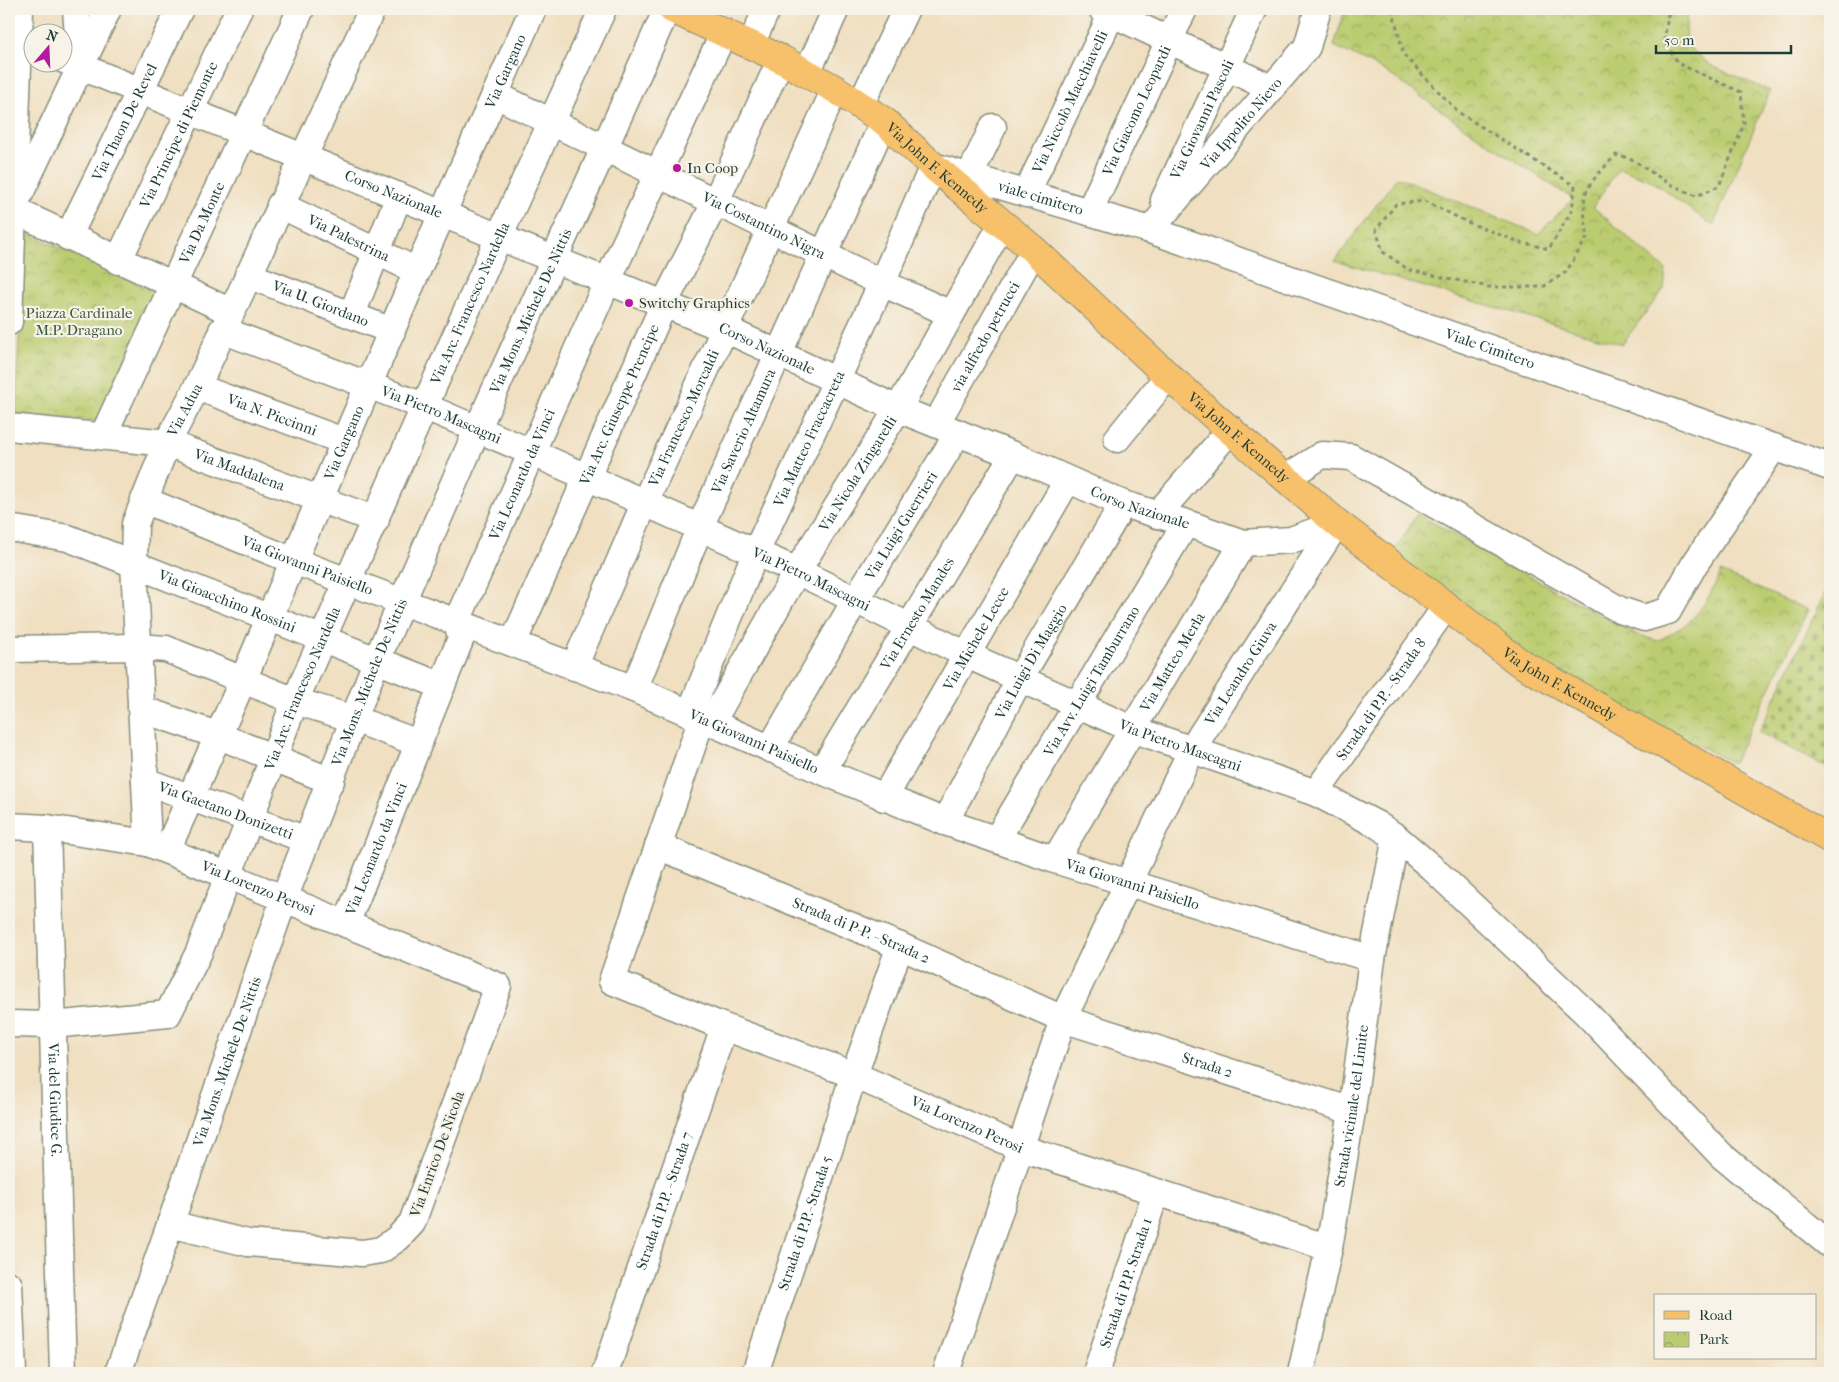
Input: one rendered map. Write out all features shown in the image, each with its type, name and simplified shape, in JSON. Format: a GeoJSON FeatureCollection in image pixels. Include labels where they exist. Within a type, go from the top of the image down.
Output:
{"type":"FeatureCollection","features":[{"type":"Feature","properties":{"kind":"main road","name":"Via John F. Kennedy"},"geometry":{"type":"LineString","coordinates":[[676,10],[781,59],[835,89],[884,121],[932,166],[1034,250],[1168,376],[1231,429],[1337,524],[1519,662],[1830,839]]}},
{"type":"Feature","properties":{"kind":"street"},"geometry":{"type":"LineString","coordinates":[[9,322],[10,208],[20,43],[20,9]]}},
{"type":"Feature","properties":{"kind":"street"},"geometry":{"type":"LineString","coordinates":[[75,63],[76,9]]}},
{"type":"Feature","properties":{"kind":"street"},"geometry":{"type":"LineString","coordinates":[[10,208],[75,63],[108,9]]}},
{"type":"Feature","properties":{"kind":"street","name":"Via Thaon De Revel"},"geometry":{"type":"LineString","coordinates":[[68,237],[180,9]]}},
{"type":"Feature","properties":{"kind":"street","name":"Via Principe di Piemonte"},"geometry":{"type":"LineString","coordinates":[[118,261],[239,9]]}},
{"type":"Feature","properties":{"kind":"street","name":"Via Da Monte"},"geometry":{"type":"LineString","coordinates":[[103,436],[301,9]]}},
{"type":"Feature","properties":{"kind":"street","name":"Via Adua"},"geometry":{"type":"LineString","coordinates":[[158,846],[145,781],[134,563],[135,524],[167,443],[197,387],[372,9]]}},
{"type":"Feature","properties":{"kind":"street","name":"Via Gargano"},"geometry":{"type":"LineString","coordinates":[[158,846],[191,797],[346,442],[417,271],[534,9]]}},
{"type":"Feature","properties":{"kind":"street","name":"Via Arc. Francesco Nardella"},"geometry":{"type":"LineString","coordinates":[[52,1025],[168,1014],[199,952],[295,700],[426,407],[499,237],[603,9]]}},
{"type":"Feature","properties":{"kind":"street"},"geometry":{"type":"LineString","coordinates":[[751,44],[767,9]]}},
{"type":"Feature","properties":{"kind":"street"},"geometry":{"type":"LineString","coordinates":[[807,73],[836,9]]}},
{"type":"Feature","properties":{"kind":"street"},"geometry":{"type":"LineString","coordinates":[[860,106],[906,9]]}},
{"type":"Feature","properties":{"kind":"street","name":"Via Giacomo Leopardi"},"geometry":{"type":"LineString","coordinates":[[1089,212],[1184,9]]}},
{"type":"Feature","properties":{"kind":"street","name":"Via Giovanni Pascoli"},"geometry":{"type":"LineString","coordinates":[[1150,230],[1254,9]]}},
{"type":"Feature","properties":{"kind":"street","name":"Via Ippolito Nievo"},"geometry":{"type":"LineString","coordinates":[[1150,230],[1307,47],[1318,9]]}},
{"type":"Feature","properties":{"kind":"street","name":"Via Mons. Michele De Nittis"},"geometry":{"type":"LineString","coordinates":[[118,1373],[284,899],[331,781],[376,659],[603,148],[676,10]]}},
{"type":"Feature","properties":{"kind":"street"},"geometry":{"type":"LineString","coordinates":[[1109,10],[1169,41],[1271,88]]}},
{"type":"Feature","properties":{"kind":"street","name":"Via Niccolò Macchiavelli"},"geometry":{"type":"LineString","coordinates":[[1026,194],[1109,10]]}},
{"type":"Feature","properties":{"kind":"street","name":"Via Leonardo da Vinci"},"geometry":{"type":"LineString","coordinates":[[346,924],[461,638],[457,622],[608,280],[724,32]]}},
{"type":"Feature","properties":{"kind":"street","name":"Via Arc. Giuseppe Prencipe"},"geometry":{"type":"LineString","coordinates":[[513,643],[664,304],[716,201],[781,59]]}},
{"type":"Feature","properties":{"kind":"street","name":"Corso Nazionale"},"geometry":{"type":"LineString","coordinates":[[75,63],[725,329],[837,379],[898,409],[1013,455],[1123,504],[1243,543],[1291,540],[1337,524]]}},
{"type":"Feature","properties":{"kind":"street","name":"Via Francesco Morcaldi"},"geometry":{"type":"LineString","coordinates":[[574,667],[645,502],[835,89]]}},
{"type":"Feature","properties":{"kind":"street","name":"Via Costantino Nigra"},"geometry":{"type":"LineString","coordinates":[[496,95],[882,283],[950,314]]}},
{"type":"Feature","properties":{"kind":"street","name":"Via Saverio Altamura"},"geometry":{"type":"LineString","coordinates":[[634,689],[700,527],[825,255],[884,121]]}},
{"type":"Feature","properties":{"kind":"street"},"geometry":{"type":"LineString","coordinates":[[969,177],[993,127]]}},
{"type":"Feature","properties":{"kind":"street","name":"viale cimitero"},"geometry":{"type":"LineString","coordinates":[[932,166],[1150,230]]}},
{"type":"Feature","properties":{"kind":"street","name":"Via Matteo Fraccacreta"},"geometry":{"type":"LineString","coordinates":[[701,718],[755,554],[882,283],[932,166]]}},
{"type":"Feature","properties":{"kind":"street"},"geometry":{"type":"LineString","coordinates":[[352,314],[400,196]]}},
{"type":"Feature","properties":{"kind":"street","name":"Via Palestrina"},"geometry":{"type":"LineString","coordinates":[[280,205],[417,271]]}},
{"type":"Feature","properties":{"kind":"street","name":"Via Pietro Mascagni"},"geometry":{"type":"LineString","coordinates":[[10,208],[172,286],[226,321],[368,386],[426,407],[645,502],[856,599],[967,655],[1132,729],[1316,793],[1376,824],[1396,837],[1431,867],[1587,1014],[1722,1156],[1830,1245]]}},
{"type":"Feature","properties":{"kind":"street","name":"Via Nicola Zingarelli"},"geometry":{"type":"LineString","coordinates":[[701,718],[804,575],[1002,224]]}},
{"type":"Feature","properties":{"kind":"street","name":"Viale Cimitero"},"geometry":{"type":"LineString","coordinates":[[1150,230],[1830,467]]}},
{"type":"Feature","properties":{"kind":"street","name":"via alfredo petrucci"},"geometry":{"type":"LineString","coordinates":[[947,428],[1034,250]]}},
{"type":"Feature","properties":{"kind":"street","name":"Via U. Giordano"},"geometry":{"type":"LineString","coordinates":[[248,275],[392,330]]}},
{"type":"Feature","properties":{"kind":"street"},"geometry":{"type":"LineString","coordinates":[[1117,439],[1168,376]]}},
{"type":"Feature","properties":{"kind":"street","name":"Via N. Piccinni"},"geometry":{"type":"LineString","coordinates":[[197,387],[346,442]]}},
{"type":"Feature","properties":{"kind":"street","name":"Via Maddalena"},"geometry":{"type":"LineString","coordinates":[[9,426],[167,443],[320,501],[376,520]]}},
{"type":"Feature","properties":{"kind":"street","name":"Via Luigi Guerrieri"},"geometry":{"type":"LineString","coordinates":[[770,749],[856,599],[947,428]]}},
{"type":"Feature","properties":{"kind":"street"},"geometry":{"type":"LineString","coordinates":[[1157,515],[1231,429]]}},
{"type":"Feature","properties":{"kind":"street"},"geometry":{"type":"LineString","coordinates":[[1286,478],[1322,455],[1351,457],[1572,584],[1620,610],[1644,618],[1668,611],[1694,566],[1774,447]]}},
{"type":"Feature","properties":{"kind":"street","name":"Via Ernesto Mandes"},"geometry":{"type":"LineString","coordinates":[[822,772],[1013,455]]}},
{"type":"Feature","properties":{"kind":"street","name":"Via Michele Lecce"},"geometry":{"type":"LineString","coordinates":[[884,798],[1068,481]]}},
{"type":"Feature","properties":{"kind":"street","name":"Via Giovanni Paisiello"},"geometry":{"type":"LineString","coordinates":[[144,500],[294,561],[634,689],[822,772],[945,822],[1055,860],[1128,881],[1372,959]]}},
{"type":"Feature","properties":{"kind":"street","name":"Via Luigi Di Maggio"},"geometry":{"type":"LineString","coordinates":[[945,822],[1020,678],[1123,504]]}},
{"type":"Feature","properties":{"kind":"street","name":"Via Avv. Luigi Tamburrano"},"geometry":{"type":"LineString","coordinates":[[997,839],[1186,523]]}},
{"type":"Feature","properties":{"kind":"street","name":"Via Leandro Giuva"},"geometry":{"type":"LineString","coordinates":[[946,1373],[1063,1020],[1192,749],[1337,524]]}},
{"type":"Feature","properties":{"kind":"street","name":"Via Gioacchino Rossini"},"geometry":{"type":"LineString","coordinates":[[9,528],[68,538],[134,563],[269,620],[376,659],[442,686]]}},
{"type":"Feature","properties":{"kind":"street","name":"Via Matteo Merla"},"geometry":{"type":"LineString","coordinates":[[1055,860],[1243,543]]}},
{"type":"Feature","properties":{"kind":"street","name":"Strada di P.P. - Strada 8"},"geometry":{"type":"LineString","coordinates":[[1316,793],[1446,606]]}},
{"type":"Feature","properties":{"kind":"street"},"geometry":{"type":"LineString","coordinates":[[9,649],[138,647],[166,650],[295,700],[354,719],[418,743]]}},
{"type":"Feature","properties":{"kind":"street"},"geometry":{"type":"LineString","coordinates":[[141,710],[217,735],[331,781]]}},
{"type":"Feature","properties":{"kind":"street"},"geometry":{"type":"LineString","coordinates":[[658,846],[701,718]]}},
{"type":"Feature","properties":{"kind":"street","name":"Via Gaetano Donizetti"},"geometry":{"type":"LineString","coordinates":[[145,781],[307,840]]}},
{"type":"Feature","properties":{"kind":"street","name":"Via Lorenzo Perosi"},"geometry":{"type":"LineString","coordinates":[[9,826],[47,828],[158,846],[498,986]]}},
{"type":"Feature","properties":{"kind":"street","name":"Via del Giudice G."},"geometry":{"type":"LineString","coordinates":[[47,828],[63,1373]]}},
{"type":"Feature","properties":{"kind":"street","name":"Strada vicinale del Limite"},"geometry":{"type":"LineString","coordinates":[[1301,1373],[1329,1248],[1352,1111],[1372,959],[1396,837]]}},
{"type":"Feature","properties":{"kind":"street","name":"Strada di P-P. - Strada 2"},"geometry":{"type":"LineString","coordinates":[[658,846],[900,946],[1063,1020]]}},
{"type":"Feature","properties":{"kind":"street","name":"Via Lorenzo Perosi"},"geometry":{"type":"LineString","coordinates":[[658,846],[612,981],[854,1075],[1021,1148],[1329,1248]]}},
{"type":"Feature","properties":{"kind":"street","name":"Strada di P.P.- Strada 5"},"geometry":{"type":"LineString","coordinates":[[758,1372],[854,1075],[900,946]]}},
{"type":"Feature","properties":{"kind":"street","name":"Via Enrico De Nicola"},"geometry":{"type":"LineString","coordinates":[[170,1224],[248,1243],[362,1253],[381,1250],[398,1238],[412,1223],[498,986]]}},
{"type":"Feature","properties":{"kind":"street","name":"Strada 2"},"geometry":{"type":"LineString","coordinates":[[1063,1020],[1352,1111]]}},
{"type":"Feature","properties":{"kind":"street"},"geometry":{"type":"LineString","coordinates":[[9,1024],[52,1025]]}},
{"type":"Feature","properties":{"kind":"street","name":"Strada di P.P. - Strada 7"},"geometry":{"type":"LineString","coordinates":[[605,1373],[724,1026]]}},
{"type":"Feature","properties":{"kind":"street","name":"Strada di P.P. Strada 1"},"geometry":{"type":"LineString","coordinates":[[1096,1373],[1156,1192]]}},
{"type":"Feature","properties":{"kind":"street"},"geometry":{"type":"LineString","coordinates":[[9,1285],[13,1373]]}},
{"type":"Feature","properties":{"kind":"path"},"geometry":{"type":"LineString","coordinates":[[1392,9],[1404,55],[1458,112],[1576,186],[1572,210],[1549,249],[1519,242],[1467,222],[1425,201],[1396,204],[1376,230],[1383,252],[1409,270],[1427,274],[1489,287],[1543,287],[1566,272],[1588,236],[1583,213],[1586,186],[1616,155],[1630,158],[1668,183],[1696,196],[1719,186],[1744,124],[1741,92],[1679,64],[1664,41],[1668,9]]}},
{"type":"Feature","properties":{"kind":"green space"},"geometry":{"type":"Polygon","coordinates":[[[1345,9],[1687,9],[1686,45],[1710,65],[1770,91],[1713,226],[1652,181],[1619,168],[1593,207],[1666,270],[1664,289],[1622,344],[1335,261],[1397,177],[1538,234],[1573,199],[1461,125],[1385,71],[1334,46],[1345,9]]]}},
{"type":"Feature","properties":{"kind":"green space","name":"Piazza Cardinale M.P. Dragano"},"geometry":{"type":"Polygon","coordinates":[[[25,232],[156,292],[98,421],[15,414],[25,232]]]}},
{"type":"Feature","properties":{"kind":"green space"},"geometry":{"type":"Polygon","coordinates":[[[1417,514],[1631,632],[1657,641],[1681,628],[1697,614],[1721,572],[1808,610],[1733,763],[1600,697],[1522,654],[1393,554],[1417,514]]]}},
{"type":"Feature","properties":{"kind":"green space"},"geometry":{"type":"Polygon","coordinates":[[[1830,583],[1830,769],[1759,732],[1830,583]]]}},
{"type":"Feature","properties":{"kind":"place","name":"In Coop"},"geometry":{"type":"Point","coordinates":[677,168]}},
{"type":"Feature","properties":{"kind":"place","name":"Switchy Graphics"},"geometry":{"type":"Point","coordinates":[629,303]}}]}
